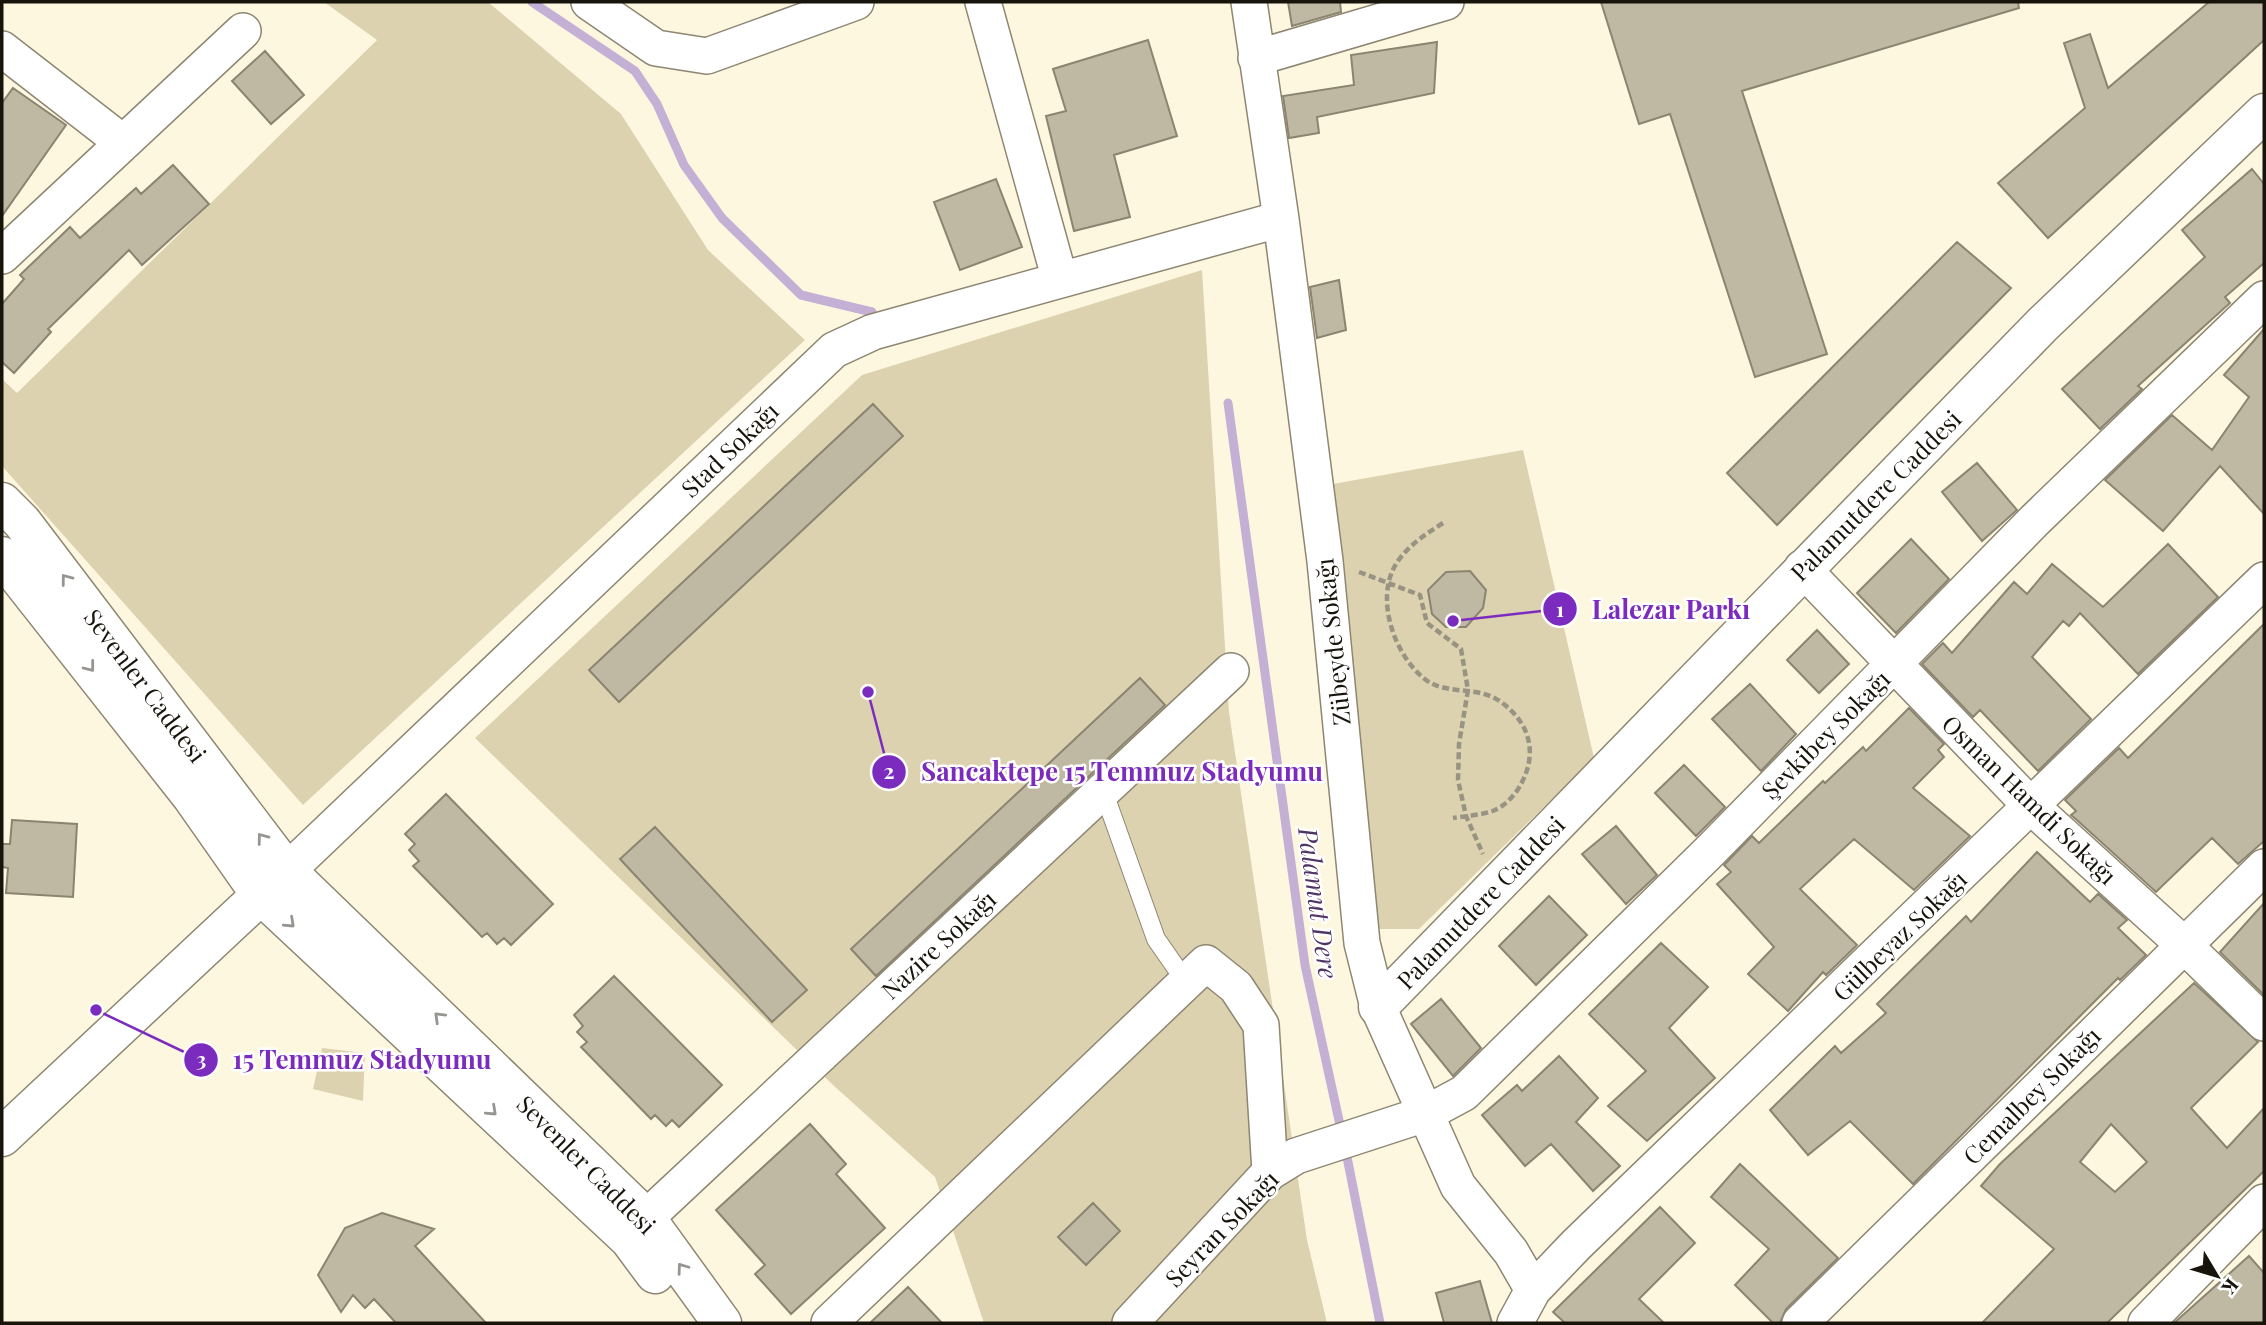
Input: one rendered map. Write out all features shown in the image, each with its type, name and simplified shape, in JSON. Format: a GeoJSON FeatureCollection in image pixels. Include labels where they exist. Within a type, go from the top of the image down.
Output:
{"type":"FeatureCollection","features":[{"type":"Feature","properties":{"kind":"main road","name":"Palamutdere Caddesi"},"geometry":{"type":"LineString","coordinates":[[1378,1007],[1802,568],[2042,325],[2264,113]]}},
{"type":"Feature","properties":{"kind":"main road","name":"Sevenler Caddesi"},"geometry":{"type":"LineString","coordinates":[[2,502],[22,522],[274,883],[646,1218],[722,1323]]}},
{"type":"Feature","properties":{"kind":"main road","name":"Sevenler Caddesi"},"geometry":{"type":"LineString","coordinates":[[2,556],[191,796],[274,883],[629,1238],[691,1323]]}},
{"type":"Feature","properties":{"kind":"main road"},"geometry":{"type":"LineString","coordinates":[[2,1137],[274,883]]}},
{"type":"Feature","properties":{"kind":"street"},"geometry":{"type":"LineString","coordinates":[[589,2],[656,48],[707,56],[856,2]]}},
{"type":"Feature","properties":{"kind":"street"},"geometry":{"type":"LineString","coordinates":[[983,2],[1060,280]]}},
{"type":"Feature","properties":{"kind":"street","name":"Zübeyde Sokağı"},"geometry":{"type":"LineString","coordinates":[[1249,2],[1281,219],[1325,561],[1362,943],[1378,1007],[1458,1186],[1511,1252],[1533,1290]]}},
{"type":"Feature","properties":{"kind":"street"},"geometry":{"type":"LineString","coordinates":[[1256,58],[1446,2]]}},
{"type":"Feature","properties":{"kind":"street"},"geometry":{"type":"LineString","coordinates":[[2,256],[243,31]]}},
{"type":"Feature","properties":{"kind":"street"},"geometry":{"type":"LineString","coordinates":[[2,49],[122,142]]}},
{"type":"Feature","properties":{"kind":"street","name":"Stad Sokağı"},"geometry":{"type":"LineString","coordinates":[[274,883],[834,350],[873,332],[1281,219]]}},
{"type":"Feature","properties":{"kind":"street","name":"Şevkibey Sokağı"},"geometry":{"type":"LineString","coordinates":[[1362,1135],[1425,1114],[1464,1093],[2035,520],[2264,299]]}},
{"type":"Feature","properties":{"kind":"street","name":"Osman Hamdi Sokağı"},"geometry":{"type":"LineString","coordinates":[[1802,568],[2032,807],[2183,944],[2264,1023]]}},
{"type":"Feature","properties":{"kind":"street","name":"Gülbeyaz Sokağı"},"geometry":{"type":"LineString","coordinates":[[1533,1290],[1576,1245],[2264,580]]}},
{"type":"Feature","properties":{"kind":"street","name":"Nazire Sokağı"},"geometry":{"type":"LineString","coordinates":[[646,1218],[1231,671]]}},
{"type":"Feature","properties":{"kind":"street","name":"Cemalbey Sokağı"},"geometry":{"type":"LineString","coordinates":[[1800,1323],[2264,867]]}},
{"type":"Feature","properties":{"kind":"street"},"geometry":{"type":"LineString","coordinates":[[829,1323],[1206,963],[1236,987],[1261,1025],[1270,1171]]}},
{"type":"Feature","properties":{"kind":"street","name":"Seyran Sokağı"},"geometry":{"type":"LineString","coordinates":[[1130,1323],[1270,1171],[1296,1156],[1362,1135]]}},
{"type":"Feature","properties":{"kind":"street"},"geometry":{"type":"LineString","coordinates":[[2146,1323],[2264,1202]]}},
{"type":"Feature","properties":{"kind":"street"},"geometry":{"type":"LineString","coordinates":[[1515,1323],[1533,1290]]}},
{"type":"Feature","properties":{"kind":"lane"},"geometry":{"type":"LineString","coordinates":[[1103,790],[1156,939],[1186,982]]}},
{"type":"Feature","properties":{"kind":"path"},"geometry":{"type":"LineString","coordinates":[[1443,523],[1416,540],[1397,562],[1390,582],[1394,638],[1406,660],[1427,681],[1450,690],[1482,691],[1501,701],[1520,719],[1530,741],[1530,767],[1516,793],[1496,810],[1453,818]]}},
{"type":"Feature","properties":{"kind":"path"},"geometry":{"type":"LineString","coordinates":[[1390,582],[1420,595],[1427,623],[1461,649],[1468,690],[1458,744],[1458,780],[1466,816],[1497,883]]}},
{"type":"Feature","properties":{"kind":"shaded area"},"geometry":{"type":"Polygon","coordinates":[[[324,2],[488,2],[621,114],[708,250],[805,340],[303,805],[2,466],[2,379],[17,393],[377,40],[324,2]]]}},
{"type":"Feature","properties":{"kind":"shaded area"},"geometry":{"type":"Polygon","coordinates":[[[1202,270],[1229,712],[1307,1240],[1327,1323],[984,1323],[935,1177],[833,1085],[475,738],[862,375],[1202,270]]]}},
{"type":"Feature","properties":{"kind":"shaded area"},"geometry":{"type":"Polygon","coordinates":[[[1523,450],[1594,758],[1419,929],[1380,929],[1371,920],[1333,484],[1523,450]]]}},
{"type":"Feature","properties":{"kind":"shaded area"},"geometry":{"type":"Polygon","coordinates":[[[322,1048],[365,1053],[363,1101],[313,1089],[322,1048]]]}},
{"type":"Feature","properties":{"kind":"building"},"geometry":{"type":"Polygon","coordinates":[[[1288,2],[1340,2],[1341,12],[1292,26],[1288,2]]]}},
{"type":"Feature","properties":{"kind":"building"},"geometry":{"type":"Polygon","coordinates":[[[1601,2],[2018,2],[2019,8],[1742,91],[1827,354],[1755,377],[1670,114],[1639,124],[1601,2]]]}},
{"type":"Feature","properties":{"kind":"building"},"geometry":{"type":"Polygon","coordinates":[[[2209,2],[2264,2],[2264,40],[2048,238],[1998,183],[2085,108],[2064,43],[2090,34],[2108,88],[2209,2]]]}},
{"type":"Feature","properties":{"kind":"building"},"geometry":{"type":"Polygon","coordinates":[[[1148,40],[1177,136],[1114,155],[1130,217],[1074,231],[1046,116],[1066,111],[1053,69],[1148,40]]]}},
{"type":"Feature","properties":{"kind":"building"},"geometry":{"type":"Polygon","coordinates":[[[1437,42],[1434,93],[1317,117],[1319,133],[1289,138],[1283,96],[1354,85],[1351,55],[1437,42]]]}},
{"type":"Feature","properties":{"kind":"building"},"geometry":{"type":"Polygon","coordinates":[[[265,51],[304,95],[271,124],[232,81],[265,51]]]}},
{"type":"Feature","properties":{"kind":"building"},"geometry":{"type":"Polygon","coordinates":[[[13,88],[66,125],[2,216],[2,103],[13,88]]]}},
{"type":"Feature","properties":{"kind":"building"},"geometry":{"type":"Polygon","coordinates":[[[173,165],[209,204],[142,265],[129,250],[48,329],[51,332],[14,373],[2,362],[2,304],[24,279],[20,275],[70,227],[80,238],[136,188],[141,194],[173,165]]]}},
{"type":"Feature","properties":{"kind":"building"},"geometry":{"type":"Polygon","coordinates":[[[2252,169],[2264,184],[2264,263],[2225,297],[2230,303],[2138,386],[2142,389],[2100,429],[2062,389],[2205,257],[2182,230],[2252,169]]]}},
{"type":"Feature","properties":{"kind":"building"},"geometry":{"type":"Polygon","coordinates":[[[996,179],[1022,247],[960,270],[934,202],[996,179]]]}},
{"type":"Feature","properties":{"kind":"building"},"geometry":{"type":"Polygon","coordinates":[[[1957,242],[2011,288],[1777,525],[1727,473],[1957,242]]]}},
{"type":"Feature","properties":{"kind":"building"},"geometry":{"type":"Polygon","coordinates":[[[1339,280],[1346,330],[1317,338],[1310,287],[1339,280]]]}},
{"type":"Feature","properties":{"kind":"building"},"geometry":{"type":"Polygon","coordinates":[[[2264,329],[2264,514],[2220,466],[2163,531],[2105,480],[2172,415],[2212,450],[2249,397],[2224,375],[2264,329]]]}},
{"type":"Feature","properties":{"kind":"building"},"geometry":{"type":"Polygon","coordinates":[[[873,404],[903,436],[619,702],[589,670],[873,404]]]}},
{"type":"Feature","properties":{"kind":"building"},"geometry":{"type":"Polygon","coordinates":[[[1977,463],[2017,510],[1982,541],[1942,492],[1977,463]]]}},
{"type":"Feature","properties":{"kind":"building"},"geometry":{"type":"Polygon","coordinates":[[[1911,539],[1949,579],[1896,633],[1857,593],[1911,539]]]}},
{"type":"Feature","properties":{"kind":"building"},"geometry":{"type":"Polygon","coordinates":[[[2168,544],[2218,597],[2138,674],[2080,613],[2069,626],[2063,621],[2032,657],[2091,719],[2038,771],[1980,710],[1973,717],[1922,664],[1943,643],[1952,653],[2014,582],[2027,594],[2052,564],[2103,607],[2168,544]]]}},
{"type":"Feature","properties":{"kind":"building"},"geometry":{"type":"Polygon","coordinates":[[[1470,571],[1486,590],[1483,608],[1466,627],[1446,627],[1432,614],[1428,590],[1446,572],[1470,571]]]}},
{"type":"Feature","properties":{"kind":"building"},"geometry":{"type":"Polygon","coordinates":[[[2264,624],[2264,841],[2238,864],[2212,838],[2156,892],[2071,815],[2076,811],[2065,800],[2119,748],[2128,758],[2264,624]]]}},
{"type":"Feature","properties":{"kind":"building"},"geometry":{"type":"Polygon","coordinates":[[[1817,630],[1849,664],[1819,693],[1787,660],[1817,630]]]}},
{"type":"Feature","properties":{"kind":"building"},"geometry":{"type":"Polygon","coordinates":[[[1140,678],[1165,705],[876,976],[851,949],[1140,678]]]}},
{"type":"Feature","properties":{"kind":"building"},"geometry":{"type":"Polygon","coordinates":[[[1750,684],[1796,734],[1761,771],[1712,719],[1750,684]]]}},
{"type":"Feature","properties":{"kind":"building"},"geometry":{"type":"Polygon","coordinates":[[[1909,708],[1944,744],[1938,750],[1944,757],[1913,788],[1970,836],[1914,890],[1854,839],[1800,889],[1857,945],[1826,975],[1823,972],[1788,1011],[1748,974],[1774,947],[1717,884],[1731,872],[1724,865],[1752,836],[1759,843],[1823,781],[1825,783],[1863,747],[1866,751],[1909,708]]]}},
{"type":"Feature","properties":{"kind":"building"},"geometry":{"type":"Polygon","coordinates":[[[1684,765],[1725,807],[1696,836],[1655,793],[1684,765]]]}},
{"type":"Feature","properties":{"kind":"building"},"geometry":{"type":"Polygon","coordinates":[[[446,794],[553,904],[511,945],[504,938],[497,944],[487,933],[482,937],[413,866],[419,861],[409,850],[415,844],[405,834],[446,794]]]}},
{"type":"Feature","properties":{"kind":"building"},"geometry":{"type":"Polygon","coordinates":[[[12,820],[77,824],[73,897],[6,893],[8,868],[2,867],[2,844],[10,844],[12,820]]]}},
{"type":"Feature","properties":{"kind":"building"},"geometry":{"type":"Polygon","coordinates":[[[1616,826],[1657,875],[1626,904],[1582,854],[1616,826]]]}},
{"type":"Feature","properties":{"kind":"building"},"geometry":{"type":"Polygon","coordinates":[[[655,827],[807,990],[772,1022],[620,859],[655,827]]]}},
{"type":"Feature","properties":{"kind":"building"},"geometry":{"type":"Polygon","coordinates":[[[2037,852],[2090,902],[2098,894],[2127,920],[2118,928],[2146,955],[2120,980],[2118,978],[1913,1184],[1850,1121],[1808,1155],[1770,1110],[1835,1046],[1841,1053],[1886,1013],[1877,1004],[1966,916],[1971,922],[2037,852]]]}},
{"type":"Feature","properties":{"kind":"building"},"geometry":{"type":"Polygon","coordinates":[[[1549,896],[1587,935],[1536,985],[1499,946],[1549,896]]]}},
{"type":"Feature","properties":{"kind":"building"},"geometry":{"type":"Polygon","coordinates":[[[2264,903],[2264,995],[2220,952],[2264,903]]]}},
{"type":"Feature","properties":{"kind":"building"},"geometry":{"type":"Polygon","coordinates":[[[1661,943],[1708,987],[1669,1028],[1715,1078],[1647,1141],[1608,1106],[1646,1071],[1589,1014],[1661,943]]]}},
{"type":"Feature","properties":{"kind":"building"},"geometry":{"type":"Polygon","coordinates":[[[614,976],[722,1085],[679,1127],[672,1120],[666,1126],[655,1115],[651,1119],[581,1047],[587,1042],[577,1032],[583,1026],[574,1015],[614,976]]]}},
{"type":"Feature","properties":{"kind":"building"},"geometry":{"type":"Polygon","coordinates":[[[2194,983],[2258,1042],[2191,1108],[2227,1148],[2264,1108],[2264,1171],[2107,1323],[1982,1323],[2054,1249],[1981,1186],[2000,1164],[2194,983]],[[2111,1124],[2080,1162],[2115,1192],[2147,1162],[2111,1124]]]}},
{"type":"Feature","properties":{"kind":"building"},"geometry":{"type":"Polygon","coordinates":[[[1441,999],[1481,1048],[1453,1076],[1411,1024],[1441,999]]]}},
{"type":"Feature","properties":{"kind":"building"},"geometry":{"type":"Polygon","coordinates":[[[1559,1056],[1598,1098],[1576,1122],[1620,1166],[1593,1191],[1551,1144],[1525,1166],[1482,1115],[1517,1085],[1522,1091],[1559,1056]]]}},
{"type":"Feature","properties":{"kind":"building"},"geometry":{"type":"Polygon","coordinates":[[[810,1124],[846,1164],[836,1174],[885,1228],[791,1314],[755,1274],[765,1265],[716,1210],[810,1124]]]}},
{"type":"Feature","properties":{"kind":"building"},"geometry":{"type":"Polygon","coordinates":[[[1740,1164],[1838,1258],[1786,1309],[1780,1323],[1773,1323],[1735,1285],[1769,1249],[1711,1197],[1740,1164]]]}},
{"type":"Feature","properties":{"kind":"building"},"geometry":{"type":"Polygon","coordinates":[[[1093,1203],[1120,1231],[1086,1265],[1058,1237],[1093,1203]]]}},
{"type":"Feature","properties":{"kind":"building"},"geometry":{"type":"Polygon","coordinates":[[[1660,1207],[1695,1243],[1639,1299],[1664,1323],[1565,1323],[1553,1312],[1660,1207]]]}},
{"type":"Feature","properties":{"kind":"building"},"geometry":{"type":"Polygon","coordinates":[[[382,1213],[434,1229],[415,1246],[486,1323],[396,1323],[374,1299],[365,1308],[353,1295],[341,1312],[318,1275],[345,1228],[382,1213]]]}},
{"type":"Feature","properties":{"kind":"building"},"geometry":{"type":"Polygon","coordinates":[[[2249,1256],[2264,1273],[2264,1323],[2174,1323],[2249,1256]]]}},
{"type":"Feature","properties":{"kind":"building"},"geometry":{"type":"Polygon","coordinates":[[[1480,1281],[1492,1323],[1444,1323],[1436,1293],[1480,1281]]]}},
{"type":"Feature","properties":{"kind":"building"},"geometry":{"type":"Polygon","coordinates":[[[908,1287],[942,1323],[870,1323],[908,1287]]]}},
{"type":"Feature","properties":{"kind":"waterway","name":"Palamut Dere"},"geometry":{"type":"LineString","coordinates":[[532,2],[635,71],[657,104],[684,165],[722,218],[801,295],[872,312]]}},
{"type":"Feature","properties":{"kind":"waterway","name":"Palamut Dere"},"geometry":{"type":"LineString","coordinates":[[1228,403],[1305,965],[1342,1134]]}},
{"type":"Feature","properties":{"kind":"waterway","name":"Palamut Dere"},"geometry":{"type":"LineString","coordinates":[[1345,1147],[1380,1323]]}},
{"type":"Feature","properties":{"kind":"place","name":"Lalezar Parkı"},"geometry":{"type":"Point","coordinates":[1453,621]}},
{"type":"Feature","properties":{"kind":"place","name":"Sancaktepe 15 Temmuz Stadyumu"},"geometry":{"type":"Point","coordinates":[868,692]}},
{"type":"Feature","properties":{"kind":"place","name":"15 Temmuz Stadyumu"},"geometry":{"type":"Point","coordinates":[96,1010]}}]}
